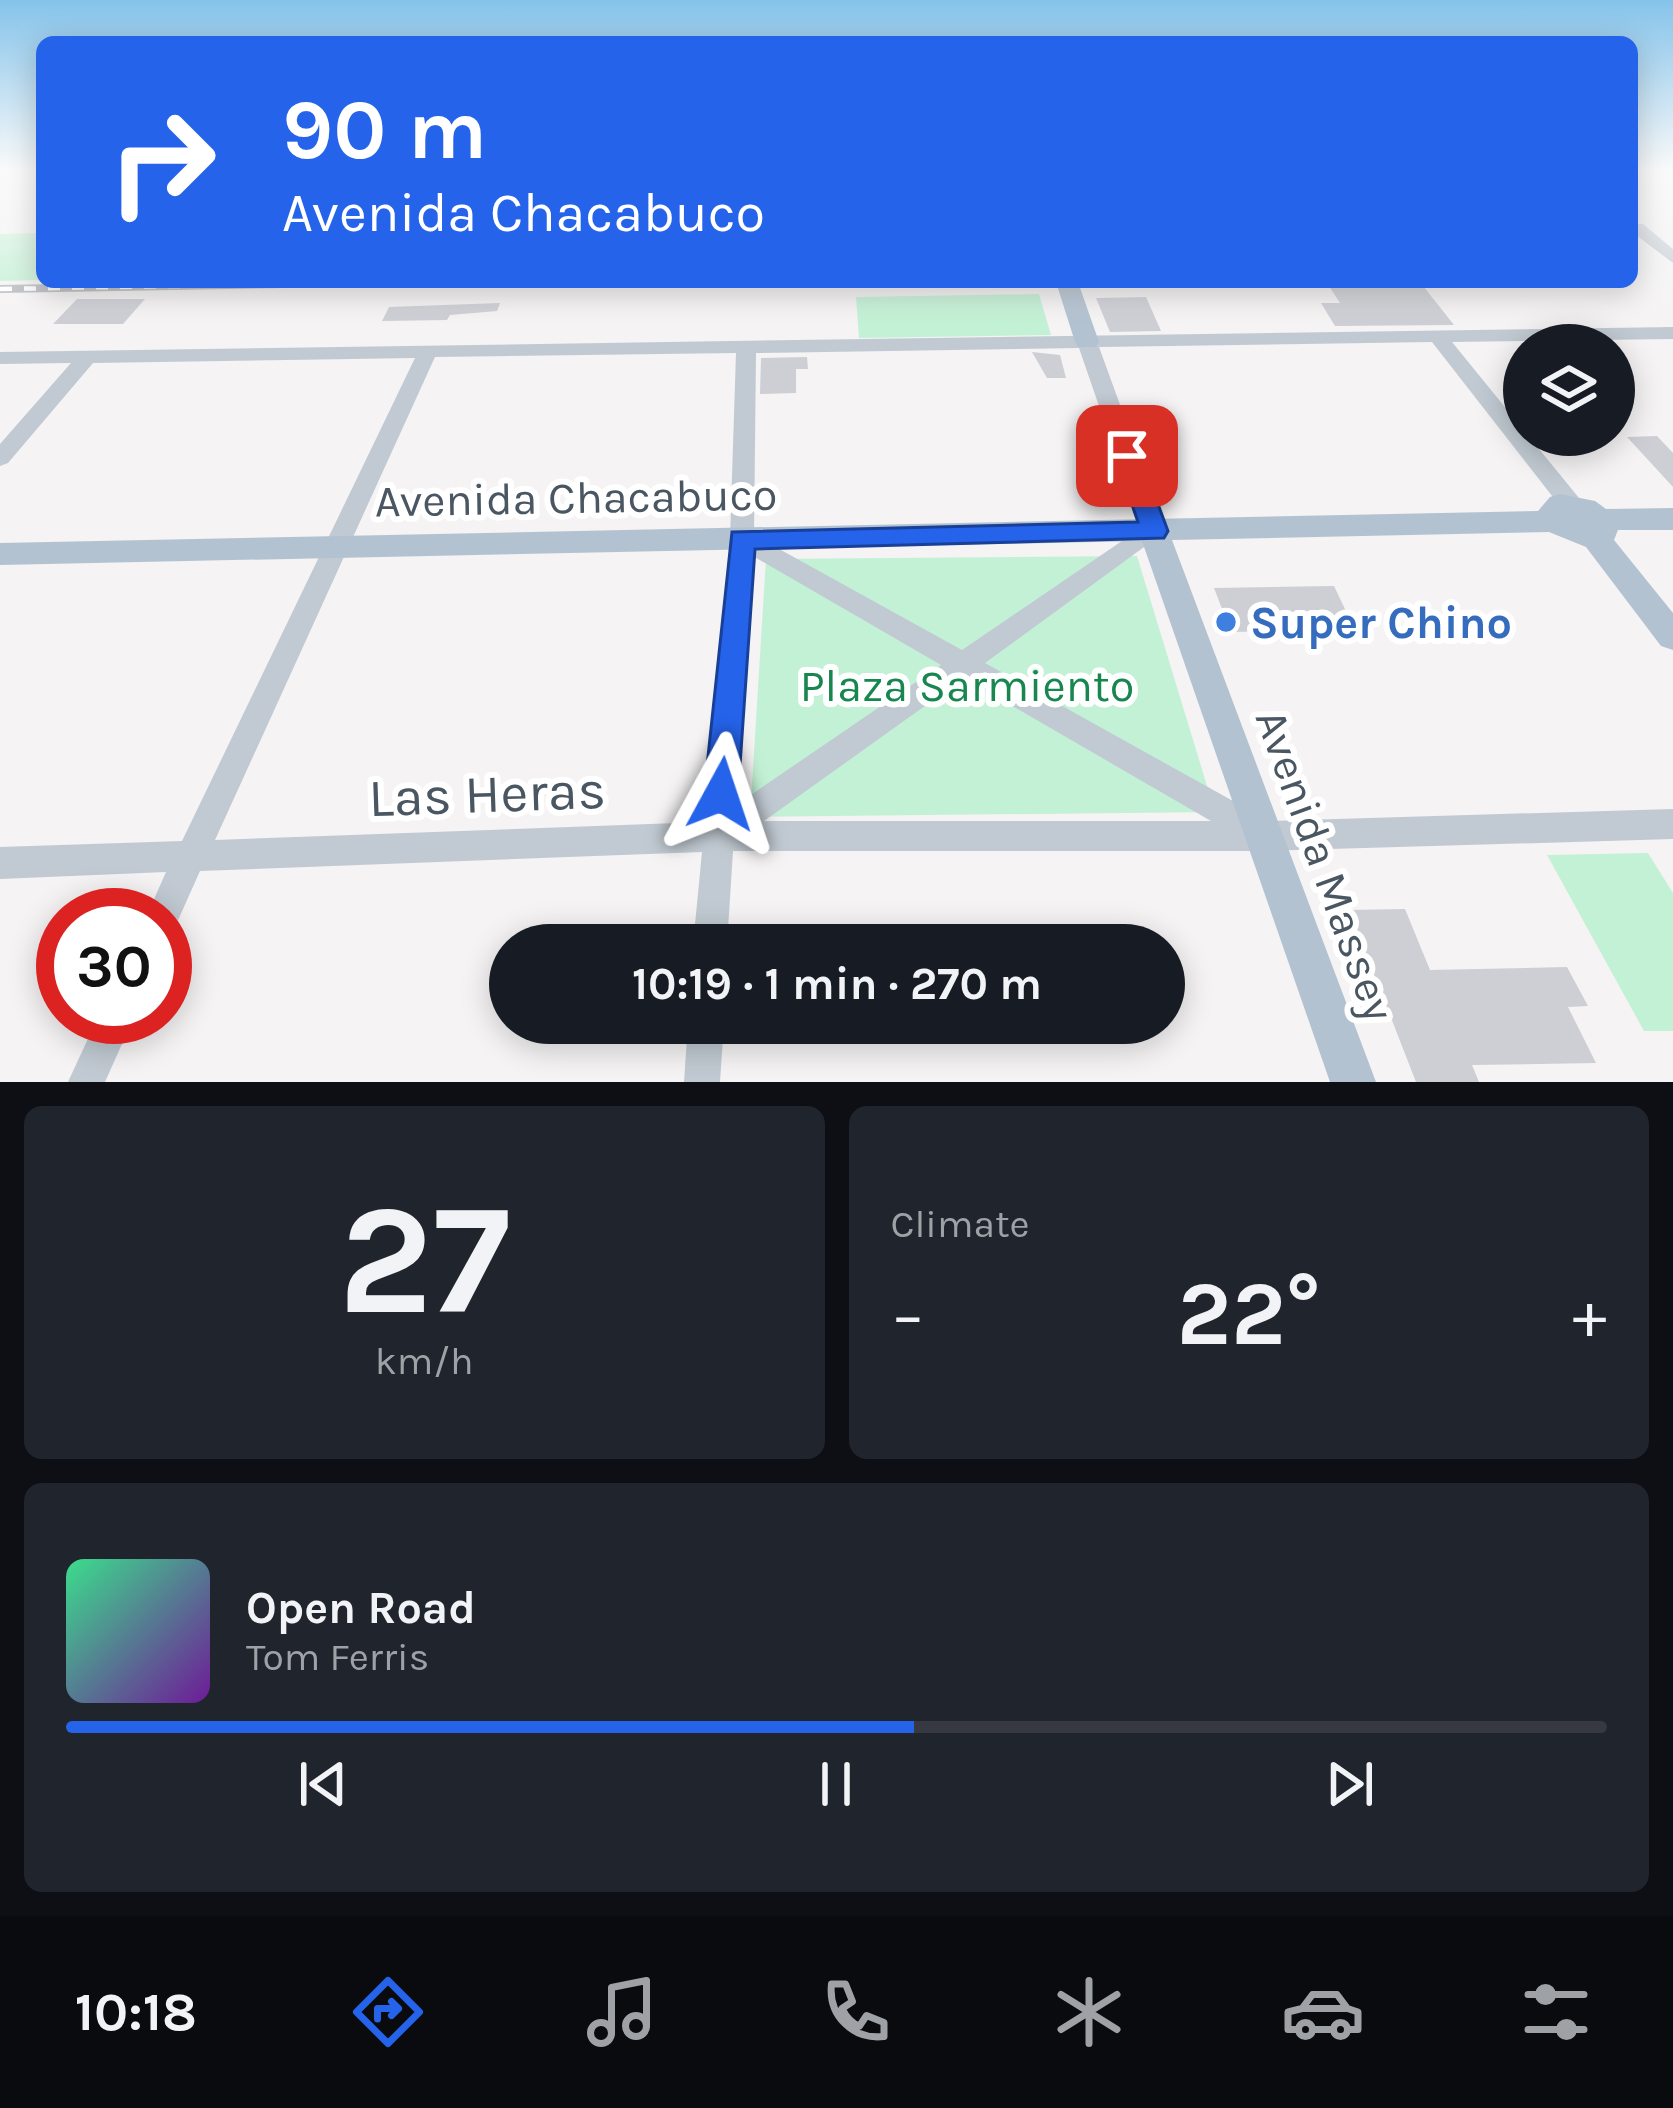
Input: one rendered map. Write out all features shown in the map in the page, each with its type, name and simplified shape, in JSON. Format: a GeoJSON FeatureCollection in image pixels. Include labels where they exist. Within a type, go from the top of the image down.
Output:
{"type":"FeatureCollection","features":[{"type":"Feature","properties":{"kind":"main road"},"geometry":{"type":"LineString","coordinates":[[1068,288],[1087,343]]}},
{"type":"Feature","properties":{"kind":"main road"},"geometry":{"type":"LineString","coordinates":[[1562,510],[1598,528],[1673,637]]}},
{"type":"Feature","properties":{"kind":"main road","name":"Avenida Chacabuco"},"geometry":{"type":"LineString","coordinates":[[0,554],[1154,531],[1562,510]]}},
{"type":"Feature","properties":{"kind":"main road"},"geometry":{"type":"LineString","coordinates":[[1598,528],[1673,518]]}},
{"type":"Feature","properties":{"kind":"main road","name":"Avenida Massey"},"geometry":{"type":"LineString","coordinates":[[1154,531],[1353,1082]]}},
{"type":"Feature","properties":{"kind":"street"},"geometry":{"type":"LineString","coordinates":[[1638,229],[1673,258]]}},
{"type":"Feature","properties":{"kind":"street"},"geometry":{"type":"LineString","coordinates":[[0,358],[1673,333]]}},
{"type":"Feature","properties":{"kind":"street"},"geometry":{"type":"LineString","coordinates":[[1433,336],[1562,510]]}},
{"type":"Feature","properties":{"kind":"street","name":"Avenida Massey"},"geometry":{"type":"LineString","coordinates":[[1087,343],[1154,531]]}},
{"type":"Feature","properties":{"kind":"street"},"geometry":{"type":"LineString","coordinates":[[711,924],[742,539],[746,350]]}},
{"type":"Feature","properties":{"kind":"street"},"geometry":{"type":"LineString","coordinates":[[176,888],[427,354]]}},
{"type":"Feature","properties":{"kind":"street"},"geometry":{"type":"LineString","coordinates":[[0,458],[87,357]]}},
{"type":"Feature","properties":{"kind":"street"},"geometry":{"type":"LineString","coordinates":[[717,836],[1154,531]]}},
{"type":"Feature","properties":{"kind":"street"},"geometry":{"type":"LineString","coordinates":[[742,539],[1265,836]]}},
{"type":"Feature","properties":{"kind":"street","name":"Las Heras"},"geometry":{"type":"LineString","coordinates":[[0,863],[717,836],[1265,836],[1673,824]]}},
{"type":"Feature","properties":{"kind":"street"},"geometry":{"type":"LineString","coordinates":[[86,1082],[104,1044]]}},
{"type":"Feature","properties":{"kind":"street"},"geometry":{"type":"LineString","coordinates":[[702,1082],[705,1044]]}},
{"type":"Feature","properties":{"kind":"green space"},"geometry":{"type":"Polygon","coordinates":[[[36,233],[36,280],[0,281],[0,234],[36,233]]]}},
{"type":"Feature","properties":{"kind":"green space"},"geometry":{"type":"Polygon","coordinates":[[[1039,294],[1051,335],[859,338],[856,297],[1039,294]]]}},
{"type":"Feature","properties":{"kind":"green space","name":"Plaza Sarmiento"},"geometry":{"type":"Polygon","coordinates":[[[1137,556],[1215,812],[750,817],[766,559],[1137,556]]]}},
{"type":"Feature","properties":{"kind":"green space"},"geometry":{"type":"Polygon","coordinates":[[[1648,853],[1673,893],[1673,1031],[1644,1031],[1547,855],[1648,853]]]}},
{"type":"Feature","properties":{"kind":"building"},"geometry":{"type":"Polygon","coordinates":[[[1330,288],[1425,288],[1454,325],[1335,326],[1321,303],[1340,303],[1330,288]]]}},
{"type":"Feature","properties":{"kind":"building"},"geometry":{"type":"Polygon","coordinates":[[[1146,297],[1161,331],[1110,332],[1096,298],[1146,297]]]}},
{"type":"Feature","properties":{"kind":"building"},"geometry":{"type":"Polygon","coordinates":[[[77,299],[145,299],[123,324],[53,324],[77,299]]]}},
{"type":"Feature","properties":{"kind":"building"},"geometry":{"type":"Polygon","coordinates":[[[500,303],[497,311],[450,315],[447,320],[382,321],[389,307],[500,303]]]}},
{"type":"Feature","properties":{"kind":"building"},"geometry":{"type":"Polygon","coordinates":[[[1032,352],[1060,355],[1066,378],[1047,378],[1032,352]]]}},
{"type":"Feature","properties":{"kind":"building"},"geometry":{"type":"Polygon","coordinates":[[[807,357],[808,369],[796,369],[796,393],[760,394],[761,358],[807,357]]]}},
{"type":"Feature","properties":{"kind":"building"},"geometry":{"type":"Polygon","coordinates":[[[1657,436],[1673,453],[1673,487],[1635,446],[1635,437],[1657,436]]]}},
{"type":"Feature","properties":{"kind":"building"},"geometry":{"type":"Polygon","coordinates":[[[1334,586],[1355,630],[1231,632],[1214,588],[1334,586]]]}},
{"type":"Feature","properties":{"kind":"building"},"geometry":{"type":"Polygon","coordinates":[[[1405,909],[1430,970],[1567,967],[1588,1006],[1568,1007],[1596,1063],[1472,1065],[1479,1082],[1416,1082],[1349,910],[1405,909]]]}},
{"type":"Feature","properties":{"kind":"railway"},"geometry":{"type":"LineString","coordinates":[[0,289],[58,288]]}},
{"type":"Feature","properties":{"kind":"place","name":"Super Chino"},"geometry":{"type":"Point","coordinates":[1226,622]}},
{"type":"Feature","properties":{"kind":"route"},"geometry":{"type":"LineString","coordinates":[[721,794],[742,539],[1154,531],[1127,456]]}}]}
